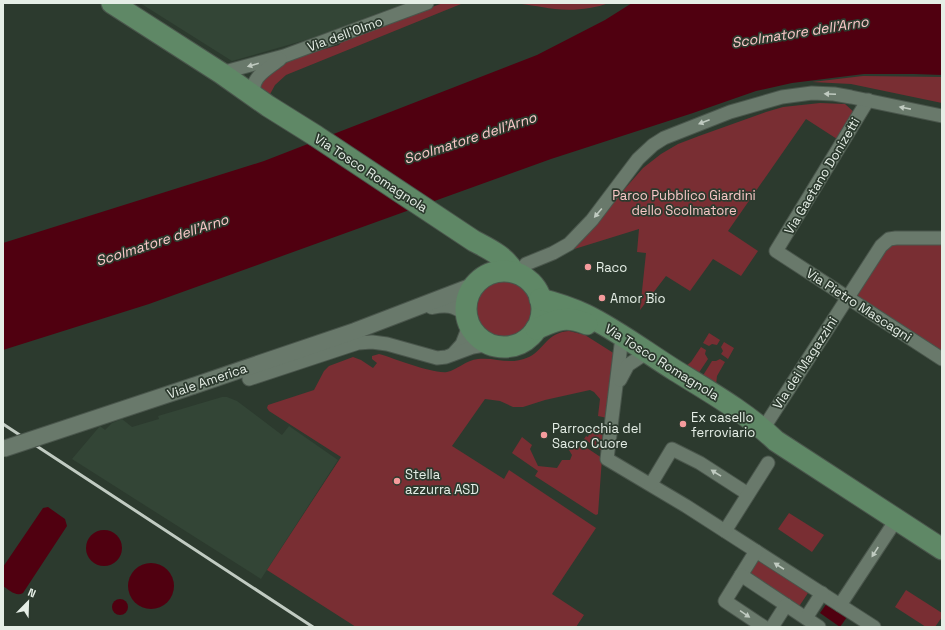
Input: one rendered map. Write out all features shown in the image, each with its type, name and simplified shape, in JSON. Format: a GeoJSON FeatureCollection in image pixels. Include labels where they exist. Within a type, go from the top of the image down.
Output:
{"type":"FeatureCollection","features":[{"type":"Feature","properties":{"kind":"main road","name":"Via Tosco Romagnola"},"geometry":{"type":"LineString","coordinates":[[98,3],[250,101],[262,101]]}},
{"type":"Feature","properties":{"kind":"main road","name":"Via Tosco Romagnola"},"geometry":{"type":"LineString","coordinates":[[112,3],[316,136],[481,248],[505,259],[516,272]]}},
{"type":"Feature","properties":{"kind":"main road"},"geometry":{"type":"LineString","coordinates":[[477,283],[483,268],[481,248]]}},
{"type":"Feature","properties":{"kind":"main road"},"geometry":{"type":"LineString","coordinates":[[508,270],[516,272],[532,284],[540,299],[541,316],[536,329],[528,339],[515,345],[501,347],[490,344],[478,338],[467,319],[469,295],[483,277],[496,272],[508,270]]}},
{"type":"Feature","properties":{"kind":"main road","name":"Via Tosco Romagnola"},"geometry":{"type":"LineString","coordinates":[[540,299],[572,308],[592,318],[695,383],[769,435],[942,549]]}},
{"type":"Feature","properties":{"kind":"main road","name":"Via Tosco Romagnola"},"geometry":{"type":"LineString","coordinates":[[536,329],[555,320],[567,318],[590,326],[758,434],[769,435]]}},
{"type":"Feature","properties":{"kind":"street","name":"Via dell'Olmo"},"geometry":{"type":"LineString","coordinates":[[221,73],[284,56],[427,3]]}},
{"type":"Feature","properties":{"kind":"street","name":"Via dell'Olmo"},"geometry":{"type":"LineString","coordinates":[[262,101],[253,87],[256,79],[284,56]]}},
{"type":"Feature","properties":{"kind":"street"},"geometry":{"type":"LineString","coordinates":[[516,272],[526,264],[558,251],[568,244],[602,209],[642,154],[652,146],[664,138],[730,112],[782,97],[812,93],[868,100],[942,116]]}},
{"type":"Feature","properties":{"kind":"street","name":"Via Gaetano Donizetti"},"geometry":{"type":"LineString","coordinates":[[776,251],[868,100]]}},
{"type":"Feature","properties":{"kind":"street","name":"Via dei Magazzini"},"geometry":{"type":"LineString","coordinates":[[769,435],[847,297],[881,246],[887,240],[896,238],[942,238]]}},
{"type":"Feature","properties":{"kind":"street","name":"Via Pietro Mascagni"},"geometry":{"type":"LineString","coordinates":[[776,251],[942,359]]}},
{"type":"Feature","properties":{"kind":"street"},"geometry":{"type":"LineString","coordinates":[[411,310],[477,283]]}},
{"type":"Feature","properties":{"kind":"street"},"geometry":{"type":"LineString","coordinates":[[411,310],[445,304],[456,306],[467,319],[462,344],[450,356]]}},
{"type":"Feature","properties":{"kind":"street","name":"Viale America"},"geometry":{"type":"LineString","coordinates":[[3,450],[411,310]]}},
{"type":"Feature","properties":{"kind":"street"},"geometry":{"type":"LineString","coordinates":[[249,379],[336,349],[363,343],[387,344],[437,358],[450,356],[473,347],[490,344]]}},
{"type":"Feature","properties":{"kind":"street"},"geometry":{"type":"LineString","coordinates":[[621,346],[607,458],[651,484],[822,593],[840,605],[858,623],[874,627]]}},
{"type":"Feature","properties":{"kind":"street"},"geometry":{"type":"LineString","coordinates":[[616,389],[626,368],[640,358]]}},
{"type":"Feature","properties":{"kind":"street"},"geometry":{"type":"LineString","coordinates":[[651,484],[672,449],[700,463],[748,494]]}},
{"type":"Feature","properties":{"kind":"street"},"geometry":{"type":"LineString","coordinates":[[725,531],[768,462]]}},
{"type":"Feature","properties":{"kind":"street"},"geometry":{"type":"LineString","coordinates":[[840,605],[896,520]]}},
{"type":"Feature","properties":{"kind":"street"},"geometry":{"type":"LineString","coordinates":[[756,551],[725,601],[764,627]]}},
{"type":"Feature","properties":{"kind":"street"},"geometry":{"type":"LineString","coordinates":[[741,575],[819,627]]}},
{"type":"Feature","properties":{"kind":"street"},"geometry":{"type":"LineString","coordinates":[[806,618],[822,593]]}},
{"type":"Feature","properties":{"kind":"street"},"geometry":{"type":"LineString","coordinates":[[772,627],[786,605]]}},
{"type":"Feature","properties":{"kind":"shaded area"},"geometry":{"type":"Polygon","coordinates":[[[140,3],[405,3],[309,39],[232,61],[140,3]]]}},
{"type":"Feature","properties":{"kind":"shaded area"},"geometry":{"type":"Polygon","coordinates":[[[222,397],[227,397],[237,401],[282,435],[289,426],[338,460],[261,579],[72,459],[100,426],[105,430],[112,423],[122,419],[132,427],[159,419],[158,416],[222,397]]]}},
{"type":"Feature","properties":{"kind":"green space"},"geometry":{"type":"Polygon","coordinates":[[[443,3],[473,3],[461,4],[286,75],[275,85],[269,96],[260,89],[264,80],[271,72],[281,65],[305,55],[339,45],[343,40],[443,3]]]}},
{"type":"Feature","properties":{"kind":"green space"},"geometry":{"type":"Polygon","coordinates":[[[505,3],[609,3],[590,8],[569,10],[505,3]]]}},
{"type":"Feature","properties":{"kind":"green space"},"geometry":{"type":"Polygon","coordinates":[[[863,76],[942,77],[942,103],[851,84],[812,82],[863,76]]]}},
{"type":"Feature","properties":{"kind":"green space","name":"Parco Pubblico Giardini dello Scolmatore"},"geometry":{"type":"Polygon","coordinates":[[[820,103],[845,104],[855,113],[837,139],[806,119],[728,231],[758,251],[741,276],[713,259],[690,291],[666,276],[640,310],[646,253],[637,252],[639,229],[568,251],[643,168],[661,154],[678,144],[783,107],[820,103]]]}},
{"type":"Feature","properties":{"kind":"green space"},"geometry":{"type":"Polygon","coordinates":[[[894,242],[942,243],[942,353],[854,296],[886,246],[894,242]]]}},
{"type":"Feature","properties":{"kind":"green space"},"geometry":{"type":"Polygon","coordinates":[[[497,279],[509,279],[525,287],[531,297],[533,309],[531,321],[525,331],[509,339],[497,339],[481,331],[473,315],[473,303],[481,287],[497,279]]]}},
{"type":"Feature","properties":{"kind":"green space"},"geometry":{"type":"Polygon","coordinates":[[[569,331],[585,335],[615,354],[607,418],[598,416],[600,399],[590,390],[545,400],[523,407],[513,407],[500,401],[485,399],[452,446],[504,479],[509,470],[596,528],[552,594],[584,615],[576,627],[356,627],[267,570],[341,457],[269,411],[267,408],[268,405],[314,390],[324,371],[329,366],[353,357],[361,360],[373,368],[377,363],[372,359],[372,356],[379,354],[432,371],[447,372],[470,361],[478,359],[509,361],[522,360],[534,354],[550,338],[561,332],[569,331]]]}},
{"type":"Feature","properties":{"kind":"green space"},"geometry":{"type":"Polygon","coordinates":[[[709,333],[720,340],[717,345],[712,344],[709,346],[703,343],[709,333]]]}},
{"type":"Feature","properties":{"kind":"green space"},"geometry":{"type":"Polygon","coordinates":[[[724,342],[734,348],[728,359],[721,354],[723,351],[721,347],[724,342]]]}},
{"type":"Feature","properties":{"kind":"green space"},"geometry":{"type":"Polygon","coordinates":[[[701,347],[706,350],[705,354],[708,359],[698,374],[686,366],[691,362],[701,347]]]}},
{"type":"Feature","properties":{"kind":"green space"},"geometry":{"type":"Polygon","coordinates":[[[720,359],[725,362],[717,376],[716,385],[702,377],[712,361],[720,359]]]}},
{"type":"Feature","properties":{"kind":"green space"},"geometry":{"type":"Polygon","coordinates":[[[592,426],[603,428],[602,451],[584,439],[586,436],[588,437],[592,426]]]}},
{"type":"Feature","properties":{"kind":"green space"},"geometry":{"type":"Polygon","coordinates":[[[522,437],[532,445],[530,449],[538,466],[557,468],[562,460],[570,460],[572,455],[569,450],[574,442],[578,448],[581,444],[602,458],[598,514],[594,514],[535,476],[538,471],[512,453],[522,437]]]}},
{"type":"Feature","properties":{"kind":"green space"},"geometry":{"type":"Polygon","coordinates":[[[789,513],[824,535],[812,552],[778,529],[789,513]]]}},
{"type":"Feature","properties":{"kind":"green space"},"geometry":{"type":"Polygon","coordinates":[[[757,556],[810,590],[798,608],[746,574],[757,556]]]}},
{"type":"Feature","properties":{"kind":"green space"},"geometry":{"type":"Polygon","coordinates":[[[906,590],[942,613],[942,617],[935,627],[926,627],[895,607],[906,590]]]}},
{"type":"Feature","properties":{"kind":"water","name":"Scolmatore dell'Arno"},"geometry":{"type":"Polygon","coordinates":[[[632,3],[942,3],[942,75],[864,74],[792,83],[756,91],[551,159],[149,304],[3,350],[3,243],[264,161],[537,55],[605,20],[632,3]]]}},
{"type":"Feature","properties":{"kind":"water"},"geometry":{"type":"Polygon","coordinates":[[[48,507],[65,519],[67,526],[23,593],[15,594],[3,586],[3,567],[43,508],[48,507]]]}},
{"type":"Feature","properties":{"kind":"water"},"geometry":{"type":"Polygon","coordinates":[[[107,530],[117,535],[121,541],[121,555],[117,561],[111,565],[101,566],[91,561],[87,555],[86,545],[91,535],[97,531],[107,530]]]}},
{"type":"Feature","properties":{"kind":"water"},"geometry":{"type":"Polygon","coordinates":[[[151,563],[164,567],[170,573],[174,586],[170,599],[164,605],[151,609],[138,605],[132,599],[128,586],[132,573],[138,567],[151,563]]]}},
{"type":"Feature","properties":{"kind":"water"},"geometry":{"type":"Polygon","coordinates":[[[117,599],[123,599],[128,604],[126,613],[123,615],[117,615],[112,610],[112,604],[117,599]]]}},
{"type":"Feature","properties":{"kind":"water"},"geometry":{"type":"Polygon","coordinates":[[[827,603],[847,617],[840,627],[820,613],[827,603]]]}},
{"type":"Feature","properties":{"kind":"railway"},"geometry":{"type":"LineString","coordinates":[[3,424],[313,627]]}},
{"type":"Feature","properties":{"kind":"place","name":"Raco"},"geometry":{"type":"Point","coordinates":[588,267]}},
{"type":"Feature","properties":{"kind":"place","name":"Amor Bio"},"geometry":{"type":"Point","coordinates":[602,298]}},
{"type":"Feature","properties":{"kind":"place","name":"Ex casello ferroviario"},"geometry":{"type":"Point","coordinates":[683,424]}},
{"type":"Feature","properties":{"kind":"place","name":"Parrocchia del Sacro Cuore"},"geometry":{"type":"Point","coordinates":[544,435]}},
{"type":"Feature","properties":{"kind":"place","name":"Stella azzurra ASD"},"geometry":{"type":"Point","coordinates":[397,481]}}]}
